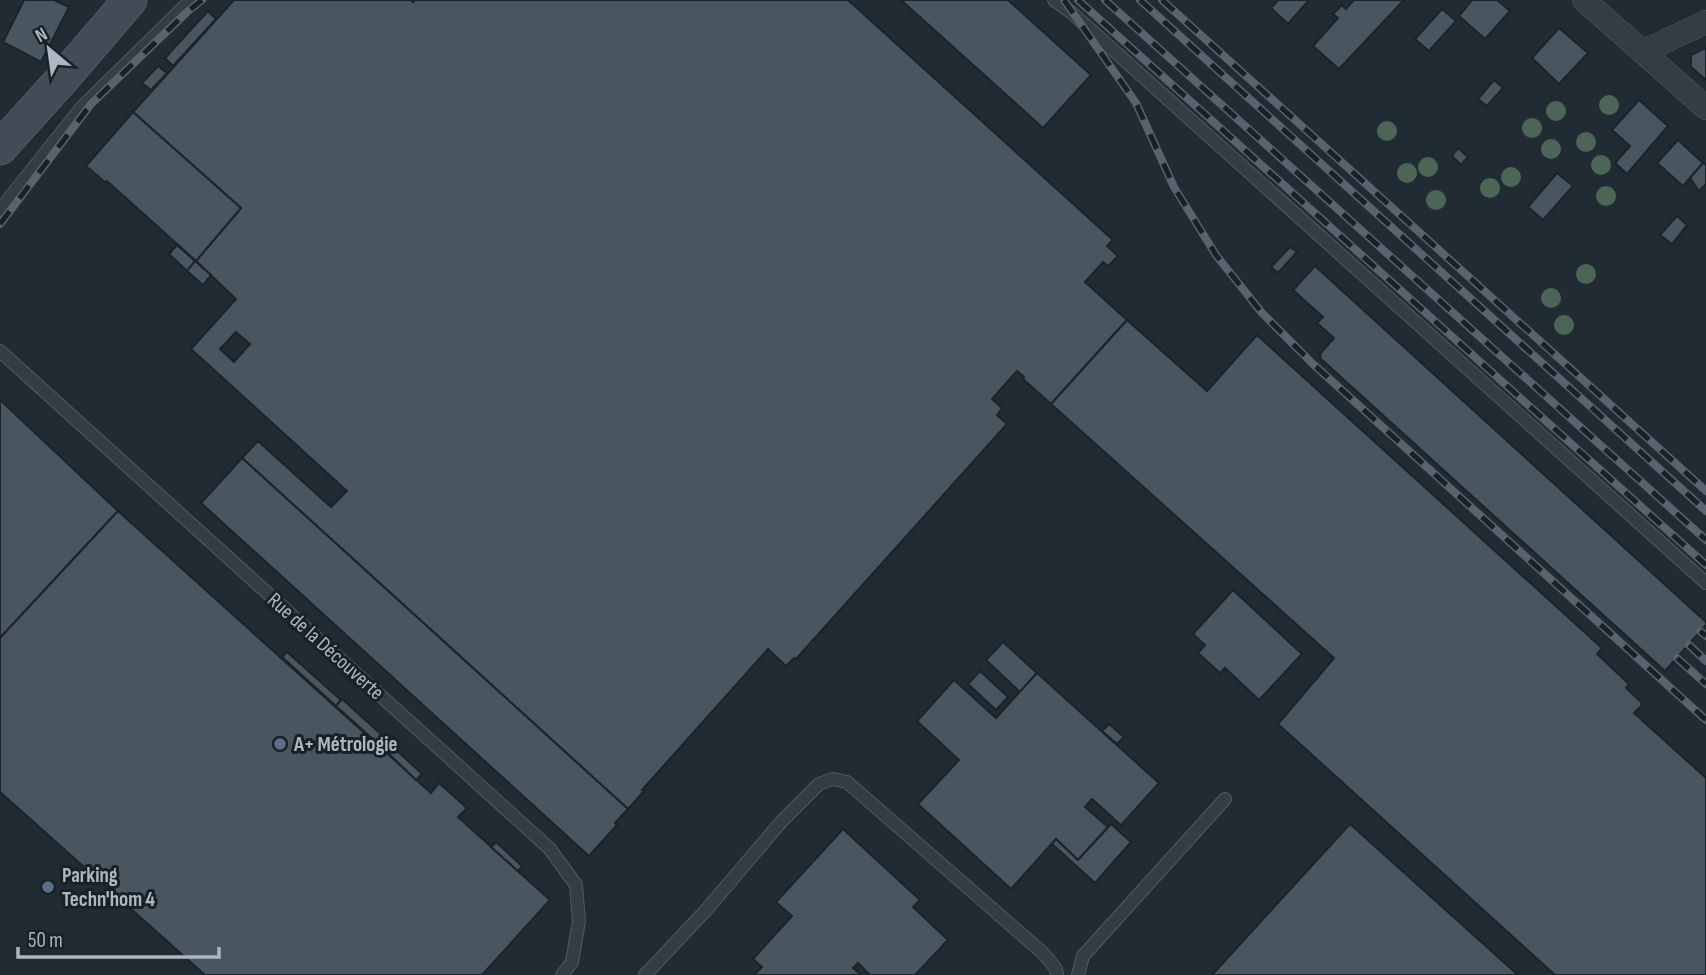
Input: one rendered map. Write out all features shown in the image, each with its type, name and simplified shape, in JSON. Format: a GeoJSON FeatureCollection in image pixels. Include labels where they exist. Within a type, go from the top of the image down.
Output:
{"type":"FeatureCollection","features":[{"type":"Feature","properties":{"kind":"main road"},"geometry":{"type":"LineString","coordinates":[[0,148],[130,0]]}},
{"type":"Feature","properties":{"kind":"street"},"geometry":{"type":"LineString","coordinates":[[1584,0],[1706,108]]}},
{"type":"Feature","properties":{"kind":"street"},"geometry":{"type":"LineString","coordinates":[[1642,52],[1706,22]]}},
{"type":"Feature","properties":{"kind":"lane"},"geometry":{"type":"LineString","coordinates":[[0,210],[81,108],[191,0]]}},
{"type":"Feature","properties":{"kind":"lane"},"geometry":{"type":"LineString","coordinates":[[1054,0],[1082,22],[1706,583]]}},
{"type":"Feature","properties":{"kind":"lane","name":"Rue de la Découverte"},"geometry":{"type":"LineString","coordinates":[[0,351],[549,848],[576,885],[579,921],[572,962],[562,975]]}},
{"type":"Feature","properties":{"kind":"lane"},"geometry":{"type":"LineString","coordinates":[[645,975],[707,909],[781,822],[819,784],[833,779],[847,782],[1044,954],[1056,969],[1057,975]]}},
{"type":"Feature","properties":{"kind":"lane"},"geometry":{"type":"LineString","coordinates":[[1078,975],[1083,956],[1225,799]]}},
{"type":"Feature","properties":{"kind":"building"},"geometry":{"type":"Polygon","coordinates":[[[24,0],[54,0],[69,7],[41,62],[3,42],[24,0]]]}},
{"type":"Feature","properties":{"kind":"building"},"geometry":{"type":"Polygon","coordinates":[[[234,0],[848,0],[1113,240],[1107,246],[1118,256],[1108,266],[1103,262],[1085,282],[1127,320],[1051,404],[1017,371],[992,399],[1002,408],[997,415],[1007,424],[796,659],[786,666],[768,649],[628,809],[242,458],[258,441],[331,507],[347,491],[191,349],[236,299],[196,261],[241,208],[133,112],[234,0]],[[236,332],[220,349],[234,362],[250,344],[236,332]]]}},
{"type":"Feature","properties":{"kind":"building"},"geometry":{"type":"Polygon","coordinates":[[[901,0],[1008,0],[1091,75],[1043,128],[901,0]]]}},
{"type":"Feature","properties":{"kind":"building"},"geometry":{"type":"Polygon","coordinates":[[[1278,0],[1309,0],[1288,24],[1271,8],[1278,0]]]}},
{"type":"Feature","properties":{"kind":"building"},"geometry":{"type":"Polygon","coordinates":[[[1354,0],[1404,0],[1339,69],[1313,46],[1338,18],[1333,14],[1342,5],[1346,9],[1354,0]]]}},
{"type":"Feature","properties":{"kind":"building"},"geometry":{"type":"Polygon","coordinates":[[[1472,0],[1497,0],[1510,11],[1485,39],[1459,16],[1472,0]]]}},
{"type":"Feature","properties":{"kind":"building"},"geometry":{"type":"Polygon","coordinates":[[[1442,9],[1456,21],[1429,51],[1415,39],[1442,9]]]}},
{"type":"Feature","properties":{"kind":"building"},"geometry":{"type":"Polygon","coordinates":[[[208,11],[216,19],[173,66],[165,58],[208,11]]]}},
{"type":"Feature","properties":{"kind":"building"},"geometry":{"type":"Polygon","coordinates":[[[1559,28],[1588,53],[1559,84],[1532,58],[1559,28]]]}},
{"type":"Feature","properties":{"kind":"building"},"geometry":{"type":"Polygon","coordinates":[[[1706,48],[1706,80],[1691,67],[1691,55],[1706,48]]]}},
{"type":"Feature","properties":{"kind":"building"},"geometry":{"type":"Polygon","coordinates":[[[158,66],[167,73],[151,90],[142,83],[158,66]]]}},
{"type":"Feature","properties":{"kind":"building"},"geometry":{"type":"Polygon","coordinates":[[[1494,80],[1503,88],[1487,106],[1478,99],[1494,80]]]}},
{"type":"Feature","properties":{"kind":"building"},"geometry":{"type":"Polygon","coordinates":[[[1639,100],[1668,126],[1627,174],[1615,163],[1630,146],[1612,130],[1639,100]]]}},
{"type":"Feature","properties":{"kind":"building"},"geometry":{"type":"Polygon","coordinates":[[[133,112],[241,208],[196,261],[107,181],[106,183],[86,166],[133,112]]]}},
{"type":"Feature","properties":{"kind":"building"},"geometry":{"type":"Polygon","coordinates":[[[1678,140],[1703,163],[1683,186],[1657,163],[1678,140]]]}},
{"type":"Feature","properties":{"kind":"building"},"geometry":{"type":"Polygon","coordinates":[[[1458,148],[1468,157],[1461,165],[1452,156],[1458,148]]]}},
{"type":"Feature","properties":{"kind":"building"},"geometry":{"type":"Polygon","coordinates":[[[1703,163],[1706,165],[1706,184],[1699,191],[1690,178],[1703,163]]]}},
{"type":"Feature","properties":{"kind":"building"},"geometry":{"type":"Polygon","coordinates":[[[1557,173],[1573,186],[1543,220],[1528,207],[1557,173]]]}},
{"type":"Feature","properties":{"kind":"building"},"geometry":{"type":"Polygon","coordinates":[[[1677,216],[1687,225],[1672,244],[1660,235],[1677,216]]]}},
{"type":"Feature","properties":{"kind":"building"},"geometry":{"type":"Polygon","coordinates":[[[177,245],[195,261],[187,271],[169,254],[177,245]]]}},
{"type":"Feature","properties":{"kind":"building"},"geometry":{"type":"Polygon","coordinates":[[[1290,247],[1297,252],[1278,273],[1271,267],[1290,247]]]}},
{"type":"Feature","properties":{"kind":"building"},"geometry":{"type":"Polygon","coordinates":[[[195,261],[211,275],[203,285],[187,271],[195,261]]]}},
{"type":"Feature","properties":{"kind":"building"},"geometry":{"type":"Polygon","coordinates":[[[1315,266],[1706,622],[1665,671],[1321,359],[1320,354],[1334,338],[1317,323],[1323,317],[1293,290],[1315,266]]]}},
{"type":"Feature","properties":{"kind":"building"},"geometry":{"type":"Polygon","coordinates":[[[1127,320],[1207,391],[1257,335],[1602,648],[1597,654],[1629,684],[1626,688],[1641,702],[1642,705],[1634,713],[1706,778],[1706,975],[1555,975],[1278,724],[1334,658],[1051,404],[1127,320]]]}},
{"type":"Feature","properties":{"kind":"building"},"geometry":{"type":"Polygon","coordinates":[[[0,400],[118,511],[0,638],[0,400]]]}},
{"type":"Feature","properties":{"kind":"building"},"geometry":{"type":"Polygon","coordinates":[[[242,458],[628,809],[589,856],[201,503],[242,458]]]}},
{"type":"Feature","properties":{"kind":"building"},"geometry":{"type":"Polygon","coordinates":[[[118,511],[431,793],[439,783],[467,808],[458,817],[550,900],[482,975],[205,975],[0,792],[0,638],[118,511]]]}},
{"type":"Feature","properties":{"kind":"building"},"geometry":{"type":"Polygon","coordinates":[[[1233,590],[1302,654],[1259,700],[1225,668],[1220,673],[1198,653],[1205,645],[1193,634],[1233,590]]]}},
{"type":"Feature","properties":{"kind":"building"},"geometry":{"type":"Polygon","coordinates":[[[1003,642],[1037,673],[1020,692],[986,660],[1003,642]]]}},
{"type":"Feature","properties":{"kind":"building"},"geometry":{"type":"Polygon","coordinates":[[[287,652],[341,700],[336,706],[282,657],[287,652]]]}},
{"type":"Feature","properties":{"kind":"building"},"geometry":{"type":"Polygon","coordinates":[[[980,671],[1008,697],[996,710],[968,684],[980,671]]]}},
{"type":"Feature","properties":{"kind":"building"},"geometry":{"type":"Polygon","coordinates":[[[1037,673],[1159,783],[1122,824],[1123,827],[1092,799],[1085,807],[1108,827],[1078,860],[1056,839],[1011,889],[918,804],[959,760],[917,721],[954,680],[996,718],[1037,673]]]}},
{"type":"Feature","properties":{"kind":"building"},"geometry":{"type":"Polygon","coordinates":[[[342,699],[393,745],[386,751],[336,706],[342,699]]]}},
{"type":"Feature","properties":{"kind":"building"},"geometry":{"type":"Polygon","coordinates":[[[1109,724],[1124,737],[1117,744],[1102,731],[1109,724]]]}},
{"type":"Feature","properties":{"kind":"building"},"geometry":{"type":"Polygon","coordinates":[[[392,746],[422,774],[416,780],[386,751],[392,746]]]}},
{"type":"Feature","properties":{"kind":"building"},"geometry":{"type":"Polygon","coordinates":[[[1111,824],[1131,842],[1095,883],[1052,844],[1056,839],[1078,860],[1111,824]]]}},
{"type":"Feature","properties":{"kind":"building"},"geometry":{"type":"Polygon","coordinates":[[[1350,824],[1518,975],[1212,975],[1350,824]]]}},
{"type":"Feature","properties":{"kind":"building"},"geometry":{"type":"Polygon","coordinates":[[[843,829],[920,900],[913,907],[948,940],[915,975],[870,975],[858,963],[853,968],[861,975],[754,975],[762,967],[753,959],[792,916],[776,902],[843,829]]]}},
{"type":"Feature","properties":{"kind":"building"},"geometry":{"type":"Polygon","coordinates":[[[496,842],[522,866],[518,871],[491,847],[496,842]]]}},
{"type":"Feature","properties":{"kind":"railway"},"geometry":{"type":"LineString","coordinates":[[0,224],[91,104],[202,0]]}},
{"type":"Feature","properties":{"kind":"railway"},"geometry":{"type":"LineString","coordinates":[[1064,0],[1136,103],[1174,187],[1216,255],[1262,313],[1313,364],[1706,720]]}},
{"type":"Feature","properties":{"kind":"railway"},"geometry":{"type":"LineString","coordinates":[[1078,0],[1706,565]]}},
{"type":"Feature","properties":{"kind":"railway"},"geometry":{"type":"LineString","coordinates":[[1105,0],[1706,540]]}},
{"type":"Feature","properties":{"kind":"railway"},"geometry":{"type":"LineString","coordinates":[[1140,0],[1706,511]]}},
{"type":"Feature","properties":{"kind":"railway"},"geometry":{"type":"LineString","coordinates":[[1162,0],[1706,491]]}},
{"type":"Feature","properties":{"kind":"railway"},"geometry":{"type":"LineString","coordinates":[[1700,631],[1706,636]]}},
{"type":"Feature","properties":{"kind":"railway"},"geometry":{"type":"LineString","coordinates":[[1689,645],[1706,661]]}},
{"type":"Feature","properties":{"kind":"railway"},"geometry":{"type":"LineString","coordinates":[[1677,658],[1706,684]]}},
{"type":"Feature","properties":{"kind":"place","name":"A+ Métrologie"},"geometry":{"type":"Point","coordinates":[280,744]}},
{"type":"Feature","properties":{"kind":"place","name":"Parking Techn'hom 4"},"geometry":{"type":"Point","coordinates":[48,887]}}]}
